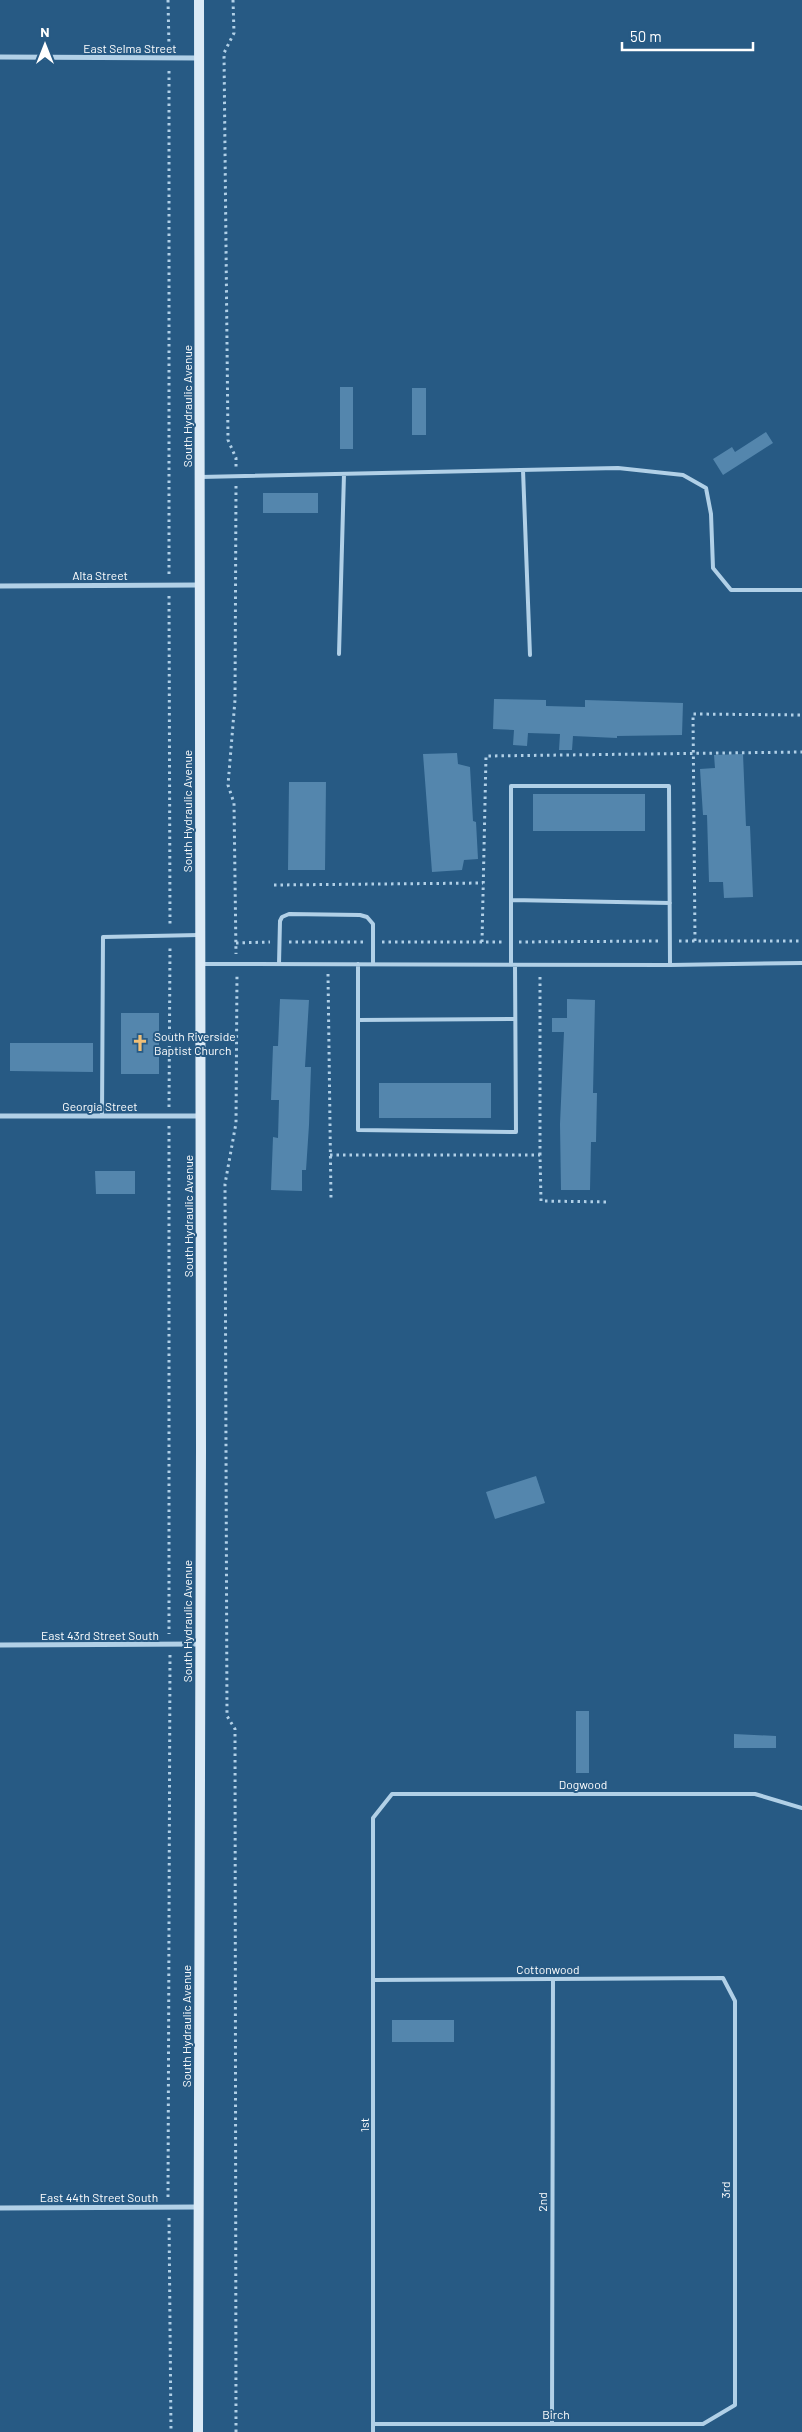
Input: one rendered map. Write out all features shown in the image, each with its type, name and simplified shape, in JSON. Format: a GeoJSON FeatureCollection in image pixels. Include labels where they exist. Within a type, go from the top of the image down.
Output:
{"type":"FeatureCollection","features":[{"type":"Feature","properties":{"kind":"street","name":"South Hydraulic Avenue"},"geometry":{"type":"LineString","coordinates":[[198,2432],[200,1644],[199,0]]}},
{"type":"Feature","properties":{"kind":"street","name":"East Selma Street"},"geometry":{"type":"LineString","coordinates":[[0,58],[199,58]]}},
{"type":"Feature","properties":{"kind":"street","name":"Alta Street"},"geometry":{"type":"LineString","coordinates":[[0,586],[200,585]]}},
{"type":"Feature","properties":{"kind":"street","name":"Georgia Street"},"geometry":{"type":"LineString","coordinates":[[0,1116],[200,1116]]}},
{"type":"Feature","properties":{"kind":"street","name":"East 43rd Street South"},"geometry":{"type":"LineString","coordinates":[[0,1645],[200,1644]]}},
{"type":"Feature","properties":{"kind":"street","name":"East 44th Street South"},"geometry":{"type":"LineString","coordinates":[[0,2208],[198,2207]]}},
{"type":"Feature","properties":{"kind":"lane"},"geometry":{"type":"LineString","coordinates":[[200,477],[618,468],[683,474],[706,488],[711,514],[713,568],[731,590],[802,590]]}},
{"type":"Feature","properties":{"kind":"lane"},"geometry":{"type":"LineString","coordinates":[[523,470],[530,655]]}},
{"type":"Feature","properties":{"kind":"lane"},"geometry":{"type":"LineString","coordinates":[[339,654],[344,474]]}},
{"type":"Feature","properties":{"kind":"lane"},"geometry":{"type":"LineString","coordinates":[[358,964],[358,1130],[516,1132],[511,900],[511,786],[669,786],[670,965]]}},
{"type":"Feature","properties":{"kind":"lane"},"geometry":{"type":"LineString","coordinates":[[511,900],[670,903]]}},
{"type":"Feature","properties":{"kind":"lane"},"geometry":{"type":"LineString","coordinates":[[279,964],[280,922],[282,916],[290,914],[347,914],[367,917],[372,924],[373,964]]}},
{"type":"Feature","properties":{"kind":"lane"},"geometry":{"type":"LineString","coordinates":[[102,1116],[103,936],[200,934]]}},
{"type":"Feature","properties":{"kind":"lane"},"geometry":{"type":"LineString","coordinates":[[200,964],[670,965],[802,963]]}},
{"type":"Feature","properties":{"kind":"lane"},"geometry":{"type":"LineString","coordinates":[[358,1020],[515,1019]]}},
{"type":"Feature","properties":{"kind":"lane","name":"Dogwood"},"geometry":{"type":"LineString","coordinates":[[373,1818],[392,1794],[756,1794],[802,1808]]}},
{"type":"Feature","properties":{"kind":"lane","name":"1st"},"geometry":{"type":"LineString","coordinates":[[373,1818],[373,2432]]}},
{"type":"Feature","properties":{"kind":"lane","name":"Cottonwood"},"geometry":{"type":"LineString","coordinates":[[374,1980],[723,1978]]}},
{"type":"Feature","properties":{"kind":"lane","name":"3rd"},"geometry":{"type":"LineString","coordinates":[[723,1978],[735,2001],[735,2405]]}},
{"type":"Feature","properties":{"kind":"lane","name":"2nd"},"geometry":{"type":"LineString","coordinates":[[552,2424],[553,1979]]}},
{"type":"Feature","properties":{"kind":"lane","name":"Birch"},"geometry":{"type":"LineString","coordinates":[[373,2424],[703,2424],[735,2405]]}},
{"type":"Feature","properties":{"kind":"path"},"geometry":{"type":"LineString","coordinates":[[168,0],[170,935],[169,2207],[171,2432]]}},
{"type":"Feature","properties":{"kind":"path"},"geometry":{"type":"LineString","coordinates":[[233,0],[234,33],[224,52],[228,440],[236,458],[236,700],[228,785],[234,803],[236,1123],[225,1184],[227,1716],[234,1730],[235,1739],[236,2432]]}},
{"type":"Feature","properties":{"kind":"path"},"geometry":{"type":"LineString","coordinates":[[695,941],[693,714],[802,715]]}},
{"type":"Feature","properties":{"kind":"path"},"geometry":{"type":"LineString","coordinates":[[274,885],[483,883]]}},
{"type":"Feature","properties":{"kind":"path"},"geometry":{"type":"LineString","coordinates":[[328,974],[330,1200]]}},
{"type":"Feature","properties":{"kind":"path"},"geometry":{"type":"LineString","coordinates":[[540,975],[541,1201],[610,1202]]}},
{"type":"Feature","properties":{"kind":"path"},"geometry":{"type":"LineString","coordinates":[[330,1155],[540,1155]]}},
{"type":"Feature","properties":{"kind":"building"},"geometry":{"type":"Polygon","coordinates":[[[340,387],[353,387],[353,449],[340,449],[340,387]]]}},
{"type":"Feature","properties":{"kind":"building"},"geometry":{"type":"Polygon","coordinates":[[[412,388],[426,388],[426,435],[412,435],[412,388]]]}},
{"type":"Feature","properties":{"kind":"building"},"geometry":{"type":"Polygon","coordinates":[[[766,432],[773,443],[723,475],[713,459],[732,447],[735,452],[766,432]]]}},
{"type":"Feature","properties":{"kind":"building"},"geometry":{"type":"Polygon","coordinates":[[[263,493],[318,493],[318,513],[263,513],[263,493]]]}},
{"type":"Feature","properties":{"kind":"building"},"geometry":{"type":"Polygon","coordinates":[[[494,699],[546,700],[546,706],[585,707],[585,700],[683,703],[682,735],[617,736],[617,738],[573,736],[572,750],[559,750],[560,734],[528,733],[527,746],[513,745],[514,730],[493,729],[494,699]]]}},
{"type":"Feature","properties":{"kind":"building"},"geometry":{"type":"Polygon","coordinates":[[[457,753],[458,764],[470,767],[473,821],[476,822],[478,859],[464,860],[462,870],[432,872],[423,754],[457,753]]]}},
{"type":"Feature","properties":{"kind":"building"},"geometry":{"type":"Polygon","coordinates":[[[743,754],[746,826],[750,826],[753,897],[724,898],[723,882],[709,882],[707,815],[703,815],[700,769],[715,768],[714,755],[743,754]]]}},
{"type":"Feature","properties":{"kind":"building"},"geometry":{"type":"Polygon","coordinates":[[[289,782],[326,782],[325,870],[288,870],[289,782]]]}},
{"type":"Feature","properties":{"kind":"building"},"geometry":{"type":"Polygon","coordinates":[[[533,794],[645,794],[645,831],[533,831],[533,794]]]}},
{"type":"Feature","properties":{"kind":"building"},"geometry":{"type":"Polygon","coordinates":[[[280,999],[309,1000],[305,1067],[311,1067],[309,1125],[306,1170],[302,1170],[302,1191],[271,1190],[273,1137],[278,1138],[279,1100],[271,1100],[273,1046],[278,1046],[280,999]]]}},
{"type":"Feature","properties":{"kind":"building"},"geometry":{"type":"Polygon","coordinates":[[[567,999],[595,1000],[593,1093],[597,1093],[596,1142],[591,1142],[590,1190],[561,1190],[560,1124],[564,1032],[552,1032],[552,1018],[567,1018],[567,999]]]}},
{"type":"Feature","properties":{"kind":"building","name":"South Riverside Baptist Church"},"geometry":{"type":"Polygon","coordinates":[[[121,1013],[159,1013],[159,1074],[121,1074],[121,1013]]]}},
{"type":"Feature","properties":{"kind":"building"},"geometry":{"type":"Polygon","coordinates":[[[10,1043],[93,1043],[93,1072],[10,1071],[10,1043]]]}},
{"type":"Feature","properties":{"kind":"building"},"geometry":{"type":"Polygon","coordinates":[[[379,1083],[491,1083],[491,1118],[379,1118],[379,1083]]]}},
{"type":"Feature","properties":{"kind":"building"},"geometry":{"type":"Polygon","coordinates":[[[95,1171],[135,1171],[135,1194],[96,1194],[95,1171]]]}},
{"type":"Feature","properties":{"kind":"building"},"geometry":{"type":"Polygon","coordinates":[[[536,1476],[545,1503],[495,1519],[486,1492],[536,1476]]]}},
{"type":"Feature","properties":{"kind":"building"},"geometry":{"type":"Polygon","coordinates":[[[576,1711],[589,1711],[589,1773],[576,1773],[576,1711]]]}},
{"type":"Feature","properties":{"kind":"building"},"geometry":{"type":"Polygon","coordinates":[[[734,1734],[776,1736],[776,1748],[734,1748],[734,1734]]]}},
{"type":"Feature","properties":{"kind":"building"},"geometry":{"type":"Polygon","coordinates":[[[392,2020],[454,2020],[454,2042],[392,2042],[392,2020]]]}},
{"type":"Feature","properties":{"kind":"place","name":"South Riverside Baptist Church"},"geometry":{"type":"Point","coordinates":[140,1043]}}]}
